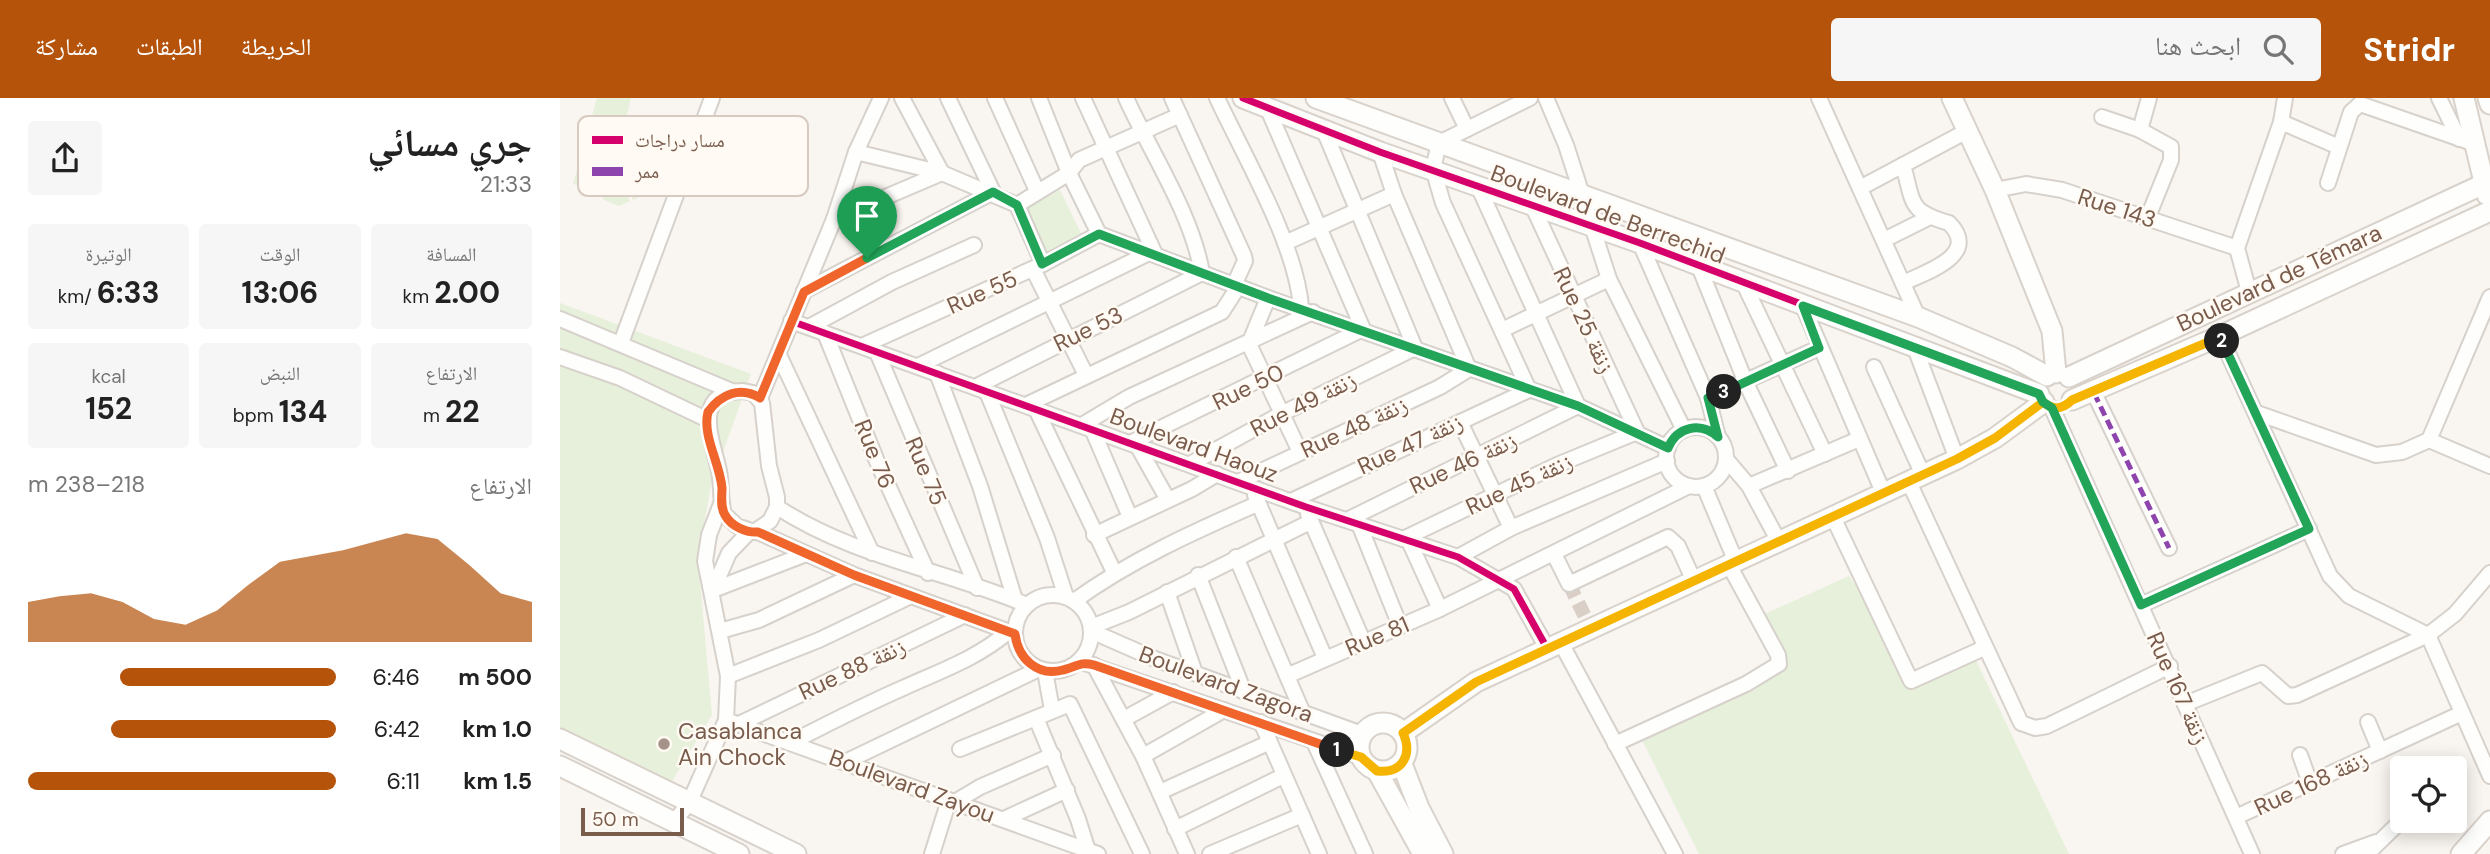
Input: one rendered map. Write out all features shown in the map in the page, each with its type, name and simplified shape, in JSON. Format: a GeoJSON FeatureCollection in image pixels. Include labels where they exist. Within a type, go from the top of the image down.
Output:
{"type":"FeatureCollection","features":[{"type":"Feature","properties":{"kind":"street"},"geometry":{"type":"LineString","coordinates":[[705,116],[712,98]]}},
{"type":"Feature","properties":{"kind":"street"},"geometry":{"type":"LineString","coordinates":[[713,590],[729,552],[770,521],[777,507],[760,398],[834,219],[856,152],[881,98]]}},
{"type":"Feature","properties":{"kind":"street"},"geometry":{"type":"LineString","coordinates":[[902,98],[942,173]]}},
{"type":"Feature","properties":{"kind":"street"},"geometry":{"type":"LineString","coordinates":[[948,98],[993,192]]}},
{"type":"Feature","properties":{"kind":"street"},"geometry":{"type":"LineString","coordinates":[[995,98],[1037,191]]}},
{"type":"Feature","properties":{"kind":"street"},"geometry":{"type":"LineString","coordinates":[[1039,98],[1069,173],[1099,234],[1268,298],[1578,406],[1637,432],[1667,454],[1673,475],[1696,486],[1778,655],[1779,664],[1746,684],[1615,744]]}},
{"type":"Feature","properties":{"kind":"street"},"geometry":{"type":"LineString","coordinates":[[1083,98],[1152,254]]}},
{"type":"Feature","properties":{"kind":"street"},"geometry":{"type":"LineString","coordinates":[[1126,98],[1191,233],[1202,273]]}},
{"type":"Feature","properties":{"kind":"street"},"geometry":{"type":"LineString","coordinates":[[1114,572],[1031,407],[1086,375],[1222,312],[1236,286],[1245,261],[1240,246],[1172,98]]}},
{"type":"Feature","properties":{"kind":"street"},"geometry":{"type":"LineString","coordinates":[[1217,98],[1284,243],[1307,310]]}},
{"type":"Feature","properties":{"kind":"street","name":"Boulevard de Berrechid"},"geometry":{"type":"LineString","coordinates":[[1243,98],[1380,152],[1698,264],[1915,348],[2045,402]]}},
{"type":"Feature","properties":{"kind":"street","name":"Boulevard de Berrechid"},"geometry":{"type":"LineString","coordinates":[[1316,98],[1345,102],[1439,143],[1919,317],[2057,375]]}},
{"type":"Feature","properties":{"kind":"street"},"geometry":{"type":"LineString","coordinates":[[1452,98],[1467,129]]}},
{"type":"Feature","properties":{"kind":"street"},"geometry":{"type":"LineString","coordinates":[[1529,390],[1455,231],[1433,169],[1439,143],[1467,129],[1499,105],[1530,98]]}},
{"type":"Feature","properties":{"kind":"street"},"geometry":{"type":"LineString","coordinates":[[1546,98],[1566,145],[1609,279],[1684,430]]}},
{"type":"Feature","properties":{"kind":"street"},"geometry":{"type":"LineString","coordinates":[[1819,98],[1919,317]]}},
{"type":"Feature","properties":{"kind":"street"},"geometry":{"type":"LineString","coordinates":[[1951,98],[1994,190],[2052,331],[2057,375]]}},
{"type":"Feature","properties":{"kind":"street"},"geometry":{"type":"LineString","coordinates":[[2140,130],[2149,98]]}},
{"type":"Feature","properties":{"kind":"street"},"geometry":{"type":"LineString","coordinates":[[2249,292],[2237,248],[2281,122],[2285,98]]}},
{"type":"Feature","properties":{"kind":"street"},"geometry":{"type":"LineString","coordinates":[[2439,98],[2467,141],[2487,182],[2490,203]]}},
{"type":"Feature","properties":{"kind":"street"},"geometry":{"type":"LineString","coordinates":[[2464,98],[2467,141]]}},
{"type":"Feature","properties":{"kind":"street"},"geometry":{"type":"LineString","coordinates":[[2488,98],[2490,104]]}},
{"type":"Feature","properties":{"kind":"street"},"geometry":{"type":"LineString","coordinates":[[2328,183],[2351,112],[2360,104],[2467,141]]}},
{"type":"Feature","properties":{"kind":"street"},"geometry":{"type":"LineString","coordinates":[[1267,107],[1363,329]]}},
{"type":"Feature","properties":{"kind":"street"},"geometry":{"type":"LineString","coordinates":[[1017,205],[1069,173],[1079,160],[1180,115]]}},
{"type":"Feature","properties":{"kind":"street"},"geometry":{"type":"LineString","coordinates":[[2102,117],[2140,130],[2168,144],[2172,151],[2148,217]]}},
{"type":"Feature","properties":{"kind":"street"},"geometry":{"type":"LineString","coordinates":[[2281,122],[2339,148]]}},
{"type":"Feature","properties":{"kind":"street"},"geometry":{"type":"LineString","coordinates":[[1323,128],[1415,348]]}},
{"type":"Feature","properties":{"kind":"street"},"geometry":{"type":"LineString","coordinates":[[1860,188],[1967,131]]}},
{"type":"Feature","properties":{"kind":"street"},"geometry":{"type":"LineString","coordinates":[[856,152],[942,173],[993,192],[1017,205],[1051,302],[1086,375]]}},
{"type":"Feature","properties":{"kind":"street"},"geometry":{"type":"LineString","coordinates":[[1380,152],[1394,194],[1469,369]]}},
{"type":"Feature","properties":{"kind":"street"},"geometry":{"type":"LineString","coordinates":[[1903,165],[1916,209],[1928,218],[1949,223],[1955,230],[1959,249],[1943,264],[1903,284]]}},
{"type":"Feature","properties":{"kind":"street"},"geometry":{"type":"LineString","coordinates":[[834,219],[942,173]]}},
{"type":"Feature","properties":{"kind":"street","name":"Boulevard de Témara"},"geometry":{"type":"LineString","coordinates":[[2057,375],[2249,292],[2487,182]]}},
{"type":"Feature","properties":{"kind":"street","name":"Rue 143"},"geometry":{"type":"LineString","coordinates":[[1994,190],[2040,185],[2148,217],[2237,248]]}},
{"type":"Feature","properties":{"kind":"street"},"geometry":{"type":"LineString","coordinates":[[1479,188],[1578,406]]}},
{"type":"Feature","properties":{"kind":"street"},"geometry":{"type":"LineString","coordinates":[[804,292],[993,192]]}},
{"type":"Feature","properties":{"kind":"street"},"geometry":{"type":"LineString","coordinates":[[1284,243],[1356,208],[1394,194]]}},
{"type":"Feature","properties":{"kind":"street"},"geometry":{"type":"LineString","coordinates":[[621,342],[675,196]]}},
{"type":"Feature","properties":{"kind":"street","name":"Rue 25 زنقة"},"geometry":{"type":"LineString","coordinates":[[1533,207],[1637,432]]}},
{"type":"Feature","properties":{"kind":"street","name":"Boulevard de Témara"},"geometry":{"type":"LineString","coordinates":[[2072,400],[2094,393],[2220,337],[2490,211]]}},
{"type":"Feature","properties":{"kind":"street"},"geometry":{"type":"LineString","coordinates":[[1884,240],[1928,218]]}},
{"type":"Feature","properties":{"kind":"street","name":"Rue 55"},"geometry":{"type":"LineString","coordinates":[[862,346],[1038,266],[1099,234]]}},
{"type":"Feature","properties":{"kind":"street"},"geometry":{"type":"LineString","coordinates":[[1640,243],[1708,398],[1726,458],[1749,486],[1778,540]]}},
{"type":"Feature","properties":{"kind":"street"},"geometry":{"type":"LineString","coordinates":[[809,327],[892,282],[974,245]]}},
{"type":"Feature","properties":{"kind":"street"},"geometry":{"type":"LineString","coordinates":[[918,366],[1152,254]]}},
{"type":"Feature","properties":{"kind":"street"},"geometry":{"type":"LineString","coordinates":[[1698,264],[1746,383],[1788,471]]}},
{"type":"Feature","properties":{"kind":"street","name":"Rue 53"},"geometry":{"type":"LineString","coordinates":[[981,390],[1068,338],[1202,273]]}},
{"type":"Feature","properties":{"kind":"street"},"geometry":{"type":"LineString","coordinates":[[1502,330],[1609,279]]}},
{"type":"Feature","properties":{"kind":"street"},"geometry":{"type":"LineString","coordinates":[[1744,284],[1825,454]]}},
{"type":"Feature","properties":{"kind":"street"},"geometry":{"type":"LineString","coordinates":[[2257,413],[2375,454],[2402,452],[2429,440],[2490,297]]}},
{"type":"Feature","properties":{"kind":"street"},"geometry":{"type":"LineString","coordinates":[[1268,298],[1249,344],[1300,452]]}},
{"type":"Feature","properties":{"kind":"street"},"geometry":{"type":"LineString","coordinates":[[1803,306],[1882,492]]}},
{"type":"Feature","properties":{"kind":"street"},"geometry":{"type":"LineString","coordinates":[[1130,517],[1087,427],[1129,397],[1249,344],[1307,310]]}},
{"type":"Feature","properties":{"kind":"street"},"geometry":{"type":"LineString","coordinates":[[560,319],[621,342],[734,392],[752,393],[760,398]]}},
{"type":"Feature","properties":{"kind":"street","name":"Boulevard Haouz"},"geometry":{"type":"LineString","coordinates":[[791,321],[1192,463],[1292,501],[1308,514],[1353,522],[1458,557],[1500,579],[1520,597],[1555,646],[1615,744],[1675,854]]}},
{"type":"Feature","properties":{"kind":"street","name":"Rue 50"},"geometry":{"type":"LineString","coordinates":[[1134,444],[1363,329]]}},
{"type":"Feature","properties":{"kind":"street","name":"Rue 76"},"geometry":{"type":"LineString","coordinates":[[825,334],[881,470],[928,573]]}},
{"type":"Feature","properties":{"kind":"street"},"geometry":{"type":"LineString","coordinates":[[2220,337],[2330,576],[2341,590],[2363,604],[2390,614],[2428,635],[2490,776]]}},
{"type":"Feature","properties":{"kind":"street","name":"Rue 49 زنقة"},"geometry":{"type":"LineString","coordinates":[[1192,463],[1281,414],[1415,348]]}},
{"type":"Feature","properties":{"kind":"street"},"geometry":{"type":"LineString","coordinates":[[1708,398],[1819,348]]}},
{"type":"Feature","properties":{"kind":"street"},"geometry":{"type":"LineString","coordinates":[[1915,348],[1957,459]]}},
{"type":"Feature","properties":{"kind":"street","name":"Rue 75"},"geometry":{"type":"LineString","coordinates":[[877,352],[977,588]]}},
{"type":"Feature","properties":{"kind":"street"},"geometry":{"type":"LineString","coordinates":[[779,355],[872,553]]}},
{"type":"Feature","properties":{"kind":"street"},"geometry":{"type":"LineString","coordinates":[[560,357],[620,379],[706,419]]}},
{"type":"Feature","properties":{"kind":"street"},"geometry":{"type":"LineString","coordinates":[[1874,367],[1915,478],[1984,648],[2021,723],[2035,728],[2058,721],[2170,666]]}},
{"type":"Feature","properties":{"kind":"street","name":"Rue 48 زنقة"},"geometry":{"type":"LineString","coordinates":[[1245,484],[1300,452],[1440,387],[1469,369]]}},
{"type":"Feature","properties":{"kind":"street"},"geometry":{"type":"LineString","coordinates":[[790,743],[902,688],[958,665],[1011,633],[1017,618],[1021,602],[937,373]]}},
{"type":"Feature","properties":{"kind":"street"},"geometry":{"type":"LineString","coordinates":[[2045,402],[2062,408],[2072,400],[2074,386],[2057,375]]}},
{"type":"Feature","properties":{"kind":"street"},"geometry":{"type":"LineString","coordinates":[[2045,402],[2040,383],[2057,375]]}},
{"type":"Feature","properties":{"kind":"street"},"geometry":{"type":"LineString","coordinates":[[981,390],[1047,538],[1070,599]]}},
{"type":"Feature","properties":{"kind":"street","name":"Rue 47 زنقة"},"geometry":{"type":"LineString","coordinates":[[1292,501],[1529,390]]}},
{"type":"Feature","properties":{"kind":"street"},"geometry":{"type":"LineString","coordinates":[[674,822],[689,803],[733,722],[728,676],[713,590],[705,561],[709,535],[721,504],[722,486],[706,419],[712,406],[734,392]]}},
{"type":"Feature","properties":{"kind":"street"},"geometry":{"type":"LineString","coordinates":[[2094,393],[2169,548]]}},
{"type":"Feature","properties":{"kind":"street"},"geometry":{"type":"LineString","coordinates":[[1403,733],[1476,682],[1957,459],[1995,438],[2045,402]]}},
{"type":"Feature","properties":{"kind":"street","name":"Rue 167 زنقة"},"geometry":{"type":"LineString","coordinates":[[2045,402],[2170,666],[2252,854]]}},
{"type":"Feature","properties":{"kind":"street","name":"Rue 46 زنقة"},"geometry":{"type":"LineString","coordinates":[[1353,522],[1476,456],[1578,406]]}},
{"type":"Feature","properties":{"kind":"street"},"geometry":{"type":"LineString","coordinates":[[1460,422],[1511,528]]}},
{"type":"Feature","properties":{"kind":"street"},"geometry":{"type":"LineString","coordinates":[[1458,557],[1511,528],[1667,454],[1674,437],[1684,430],[1700,427],[1718,437]]}},
{"type":"Feature","properties":{"kind":"street","name":"Rue 45 زنقة"},"geometry":{"type":"LineString","coordinates":[[1406,540],[1494,495],[1637,432]]}},
{"type":"Feature","properties":{"kind":"street"},"geometry":{"type":"LineString","coordinates":[[1749,486],[1859,439]]}},
{"type":"Feature","properties":{"kind":"street"},"geometry":{"type":"LineString","coordinates":[[2429,440],[2490,466]]}},
{"type":"Feature","properties":{"kind":"street"},"geometry":{"type":"LineString","coordinates":[[1134,444],[1168,500]]}},
{"type":"Feature","properties":{"kind":"street"},"geometry":{"type":"LineString","coordinates":[[1696,486],[1718,478],[1726,458]]}},
{"type":"Feature","properties":{"kind":"street"},"geometry":{"type":"LineString","coordinates":[[1094,535],[1217,474]]}},
{"type":"Feature","properties":{"kind":"street"},"geometry":{"type":"LineString","coordinates":[[1245,484],[1257,504],[1325,658]]}},
{"type":"Feature","properties":{"kind":"street","name":"Rue 81"},"geometry":{"type":"LineString","coordinates":[[1289,675],[1440,609],[1696,486]]}},
{"type":"Feature","properties":{"kind":"street"},"geometry":{"type":"LineString","coordinates":[[721,504],[729,520],[754,532],[854,575],[1011,633],[1019,651],[1042,670],[1052,710]]}},
{"type":"Feature","properties":{"kind":"street"},"geometry":{"type":"LineString","coordinates":[[1070,599],[1114,572],[1188,534],[1257,504]]}},
{"type":"Feature","properties":{"kind":"street"},"geometry":{"type":"LineString","coordinates":[[777,507],[816,531],[928,573],[1021,602],[1045,596],[1070,599],[1082,608],[1091,629],[1087,663],[1124,719],[1187,854]]}},
{"type":"Feature","properties":{"kind":"street"},"geometry":{"type":"LineString","coordinates":[[1091,629],[1272,539],[1308,514],[1363,641]]}},
{"type":"Feature","properties":{"kind":"street"},"geometry":{"type":"LineString","coordinates":[[1832,515],[1911,681],[1984,648]]}},
{"type":"Feature","properties":{"kind":"street"},"geometry":{"type":"LineString","coordinates":[[1353,522],[1400,626]]}},
{"type":"Feature","properties":{"kind":"street"},"geometry":{"type":"LineString","coordinates":[[2141,605],[2309,529]]}},
{"type":"Feature","properties":{"kind":"street"},"geometry":{"type":"LineString","coordinates":[[1554,554],[1569,584],[1668,537],[1678,546],[1695,581]]}},
{"type":"Feature","properties":{"kind":"street"},"geometry":{"type":"LineString","coordinates":[[1406,540],[1440,609]]}},
{"type":"Feature","properties":{"kind":"street"},"geometry":{"type":"LineString","coordinates":[[713,590],[806,554]]}},
{"type":"Feature","properties":{"kind":"street"},"geometry":{"type":"LineString","coordinates":[[1236,557],[1303,711]]}},
{"type":"Feature","properties":{"kind":"street"},"geometry":{"type":"LineString","coordinates":[[2185,704],[2262,673],[2288,696],[2297,695],[2428,635],[2455,614],[2490,573]]}},
{"type":"Feature","properties":{"kind":"street"},"geometry":{"type":"LineString","coordinates":[[720,631],[758,620],[854,575]]}},
{"type":"Feature","properties":{"kind":"street"},"geometry":{"type":"LineString","coordinates":[[1198,575],[1244,692]]}},
{"type":"Feature","properties":{"kind":"street"},"geometry":{"type":"LineString","coordinates":[[1167,592],[1184,633],[1195,673]]}},
{"type":"Feature","properties":{"kind":"street"},"geometry":{"type":"LineString","coordinates":[[728,676],[819,640],[911,596]]}},
{"type":"Feature","properties":{"kind":"street","name":"Rue 88 زنقة"},"geometry":{"type":"LineString","coordinates":[[733,722],[965,615]]}},
{"type":"Feature","properties":{"kind":"street","name":"Boulevard Zagora"},"geometry":{"type":"LineString","coordinates":[[1091,629],[1244,692],[1362,734]]}},
{"type":"Feature","properties":{"kind":"street"},"geometry":{"type":"LineString","coordinates":[[845,762],[1042,670],[1060,671],[1087,663]]}},
{"type":"Feature","properties":{"kind":"street","name":"Boulevard Zagora"},"geometry":{"type":"LineString","coordinates":[[1087,663],[1261,722],[1315,744],[1361,757]]}},
{"type":"Feature","properties":{"kind":"street"},"geometry":{"type":"LineString","coordinates":[[1124,719],[1173,692]]}},
{"type":"Feature","properties":{"kind":"street"},"geometry":{"type":"LineString","coordinates":[[960,749],[1068,704],[1074,709],[1142,854]]}},
{"type":"Feature","properties":{"kind":"street"},"geometry":{"type":"LineString","coordinates":[[1143,756],[1224,710]]}},
{"type":"Feature","properties":{"kind":"street","name":"Rue 168 زنقة"},"geometry":{"type":"LineString","coordinates":[[2236,817],[2462,713]]}},
{"type":"Feature","properties":{"kind":"street"},"geometry":{"type":"LineString","coordinates":[[1036,718],[1092,853]]}},
{"type":"Feature","properties":{"kind":"street","name":"Boulevard Zayou"},"geometry":{"type":"LineString","coordinates":[[733,722],[1092,853]]}},
{"type":"Feature","properties":{"kind":"street"},"geometry":{"type":"LineString","coordinates":[[1261,722],[1302,815],[1315,853]]}},
{"type":"Feature","properties":{"kind":"street"},"geometry":{"type":"LineString","coordinates":[[2368,722],[2380,751]]}},
{"type":"Feature","properties":{"kind":"street"},"geometry":{"type":"LineString","coordinates":[[1377,771],[1390,771],[1402,764],[1408,750],[1403,733],[1386,723],[1373,726],[1362,734],[1358,748],[1361,757],[1377,771],[1423,854]]}},
{"type":"Feature","properties":{"kind":"street"},"geometry":{"type":"LineString","coordinates":[[560,739],[796,854]]}},
{"type":"Feature","properties":{"kind":"street"},"geometry":{"type":"LineString","coordinates":[[1160,792],[1268,743]]}},
{"type":"Feature","properties":{"kind":"street"},"geometry":{"type":"LineString","coordinates":[[1315,744],[1365,854]]}},
{"type":"Feature","properties":{"kind":"street"},"geometry":{"type":"LineString","coordinates":[[932,854],[952,801],[1053,755]]}},
{"type":"Feature","properties":{"kind":"street"},"geometry":{"type":"LineString","coordinates":[[2300,755],[2311,782]]}},
{"type":"Feature","properties":{"kind":"street"},"geometry":{"type":"LineString","coordinates":[[1402,764],[1419,808],[1443,854]]}},
{"type":"Feature","properties":{"kind":"street"},"geometry":{"type":"LineString","coordinates":[[560,766],[739,854]]}},
{"type":"Feature","properties":{"kind":"street"},"geometry":{"type":"LineString","coordinates":[[1175,829],[1283,776]]}},
{"type":"Feature","properties":{"kind":"street"},"geometry":{"type":"LineString","coordinates":[[1004,819],[1067,790]]}},
{"type":"Feature","properties":{"kind":"street"},"geometry":{"type":"LineString","coordinates":[[1210,854],[1302,815]]}},
{"type":"Feature","properties":{"kind":"street"},"geometry":{"type":"LineString","coordinates":[[2461,854],[2490,821]]}},
{"type":"Feature","properties":{"kind":"street"},"geometry":{"type":"LineString","coordinates":[[2367,854],[2390,831]]}},
{"type":"Feature","properties":{"kind":"street"},"geometry":{"type":"LineString","coordinates":[[2343,854],[2378,842]]}},
{"type":"Feature","properties":{"kind":"green space"},"geometry":{"type":"Polygon","coordinates":[[[597,98],[631,98],[627,116],[592,116],[597,98]]]}},
{"type":"Feature","properties":{"kind":"green space"},"geometry":{"type":"Polygon","coordinates":[[[578,166],[578,185],[573,184],[578,166]]]}},
{"type":"Feature","properties":{"kind":"green space"},"geometry":{"type":"Polygon","coordinates":[[[1060,190],[1084,240],[1043,259],[1021,210],[1060,190]]]}},
{"type":"Feature","properties":{"kind":"green space"},"geometry":{"type":"Polygon","coordinates":[[[602,196],[627,196],[630,201],[619,206],[604,200],[602,196]]]}},
{"type":"Feature","properties":{"kind":"green space"},"geometry":{"type":"Polygon","coordinates":[[[560,303],[751,374],[711,485],[698,559],[712,715],[671,783],[560,728],[560,303]]]}},
{"type":"Feature","properties":{"kind":"green space"},"geometry":{"type":"Polygon","coordinates":[[[1849,576],[1913,673],[1971,650],[2069,854],[1699,854],[1640,736],[1782,661],[1760,616],[1849,576]]]}},
{"type":"Feature","properties":{"kind":"tunnel"},"geometry":{"type":"LineString","coordinates":[[1569,584],[1591,629]]}},
{"type":"Feature","properties":{"kind":"marked path"},"geometry":{"type":"LineString","coordinates":[[2094,393],[2169,548]]}},
{"type":"Feature","properties":{"kind":"cycle path"},"geometry":{"type":"LineString","coordinates":[[1243,98],[1380,152],[1640,243],[2039,394]]}},
{"type":"Feature","properties":{"kind":"cycle path"},"geometry":{"type":"LineString","coordinates":[[1099,234],[1268,298],[1578,406],[1668,448]]}},
{"type":"Feature","properties":{"kind":"cycle path"},"geometry":{"type":"LineString","coordinates":[[791,321],[1306,507],[1458,557],[1514,589],[1548,650]]}},
{"type":"Feature","properties":{"kind":"place","name":"Casablanca Ain Chock"},"geometry":{"type":"Point","coordinates":[664,744]}},
{"type":"Feature","properties":{"kind":"route"},"geometry":{"type":"LineString","coordinates":[[867,258],[804,292],[760,398],[752,393],[734,392],[722,398],[708,412],[706,419],[722,486],[721,504],[729,520],[749,532],[758,532],[854,575],[1015,634],[1016,643],[1024,659],[1039,669],[1060,671],[1079,661],[1094,665],[1315,744],[1361,757],[1371,769],[1377,771],[1390,771],[1402,764],[1408,750],[1403,733],[1476,682],[1957,459],[1995,438],[2043,402],[2052,408],[2062,408],[2072,400],[2094,393],[2220,337],[2309,529],[2141,605],[2052,408],[2048,406],[2043,402],[2039,394],[1803,306],[1819,348],[1708,398],[1718,437],[1704,428],[1688,428],[1677,434],[1668,448],[1578,406],[1301,307],[1268,298],[1099,234],[1042,264],[1017,205],[993,192],[867,258]]}}]}
